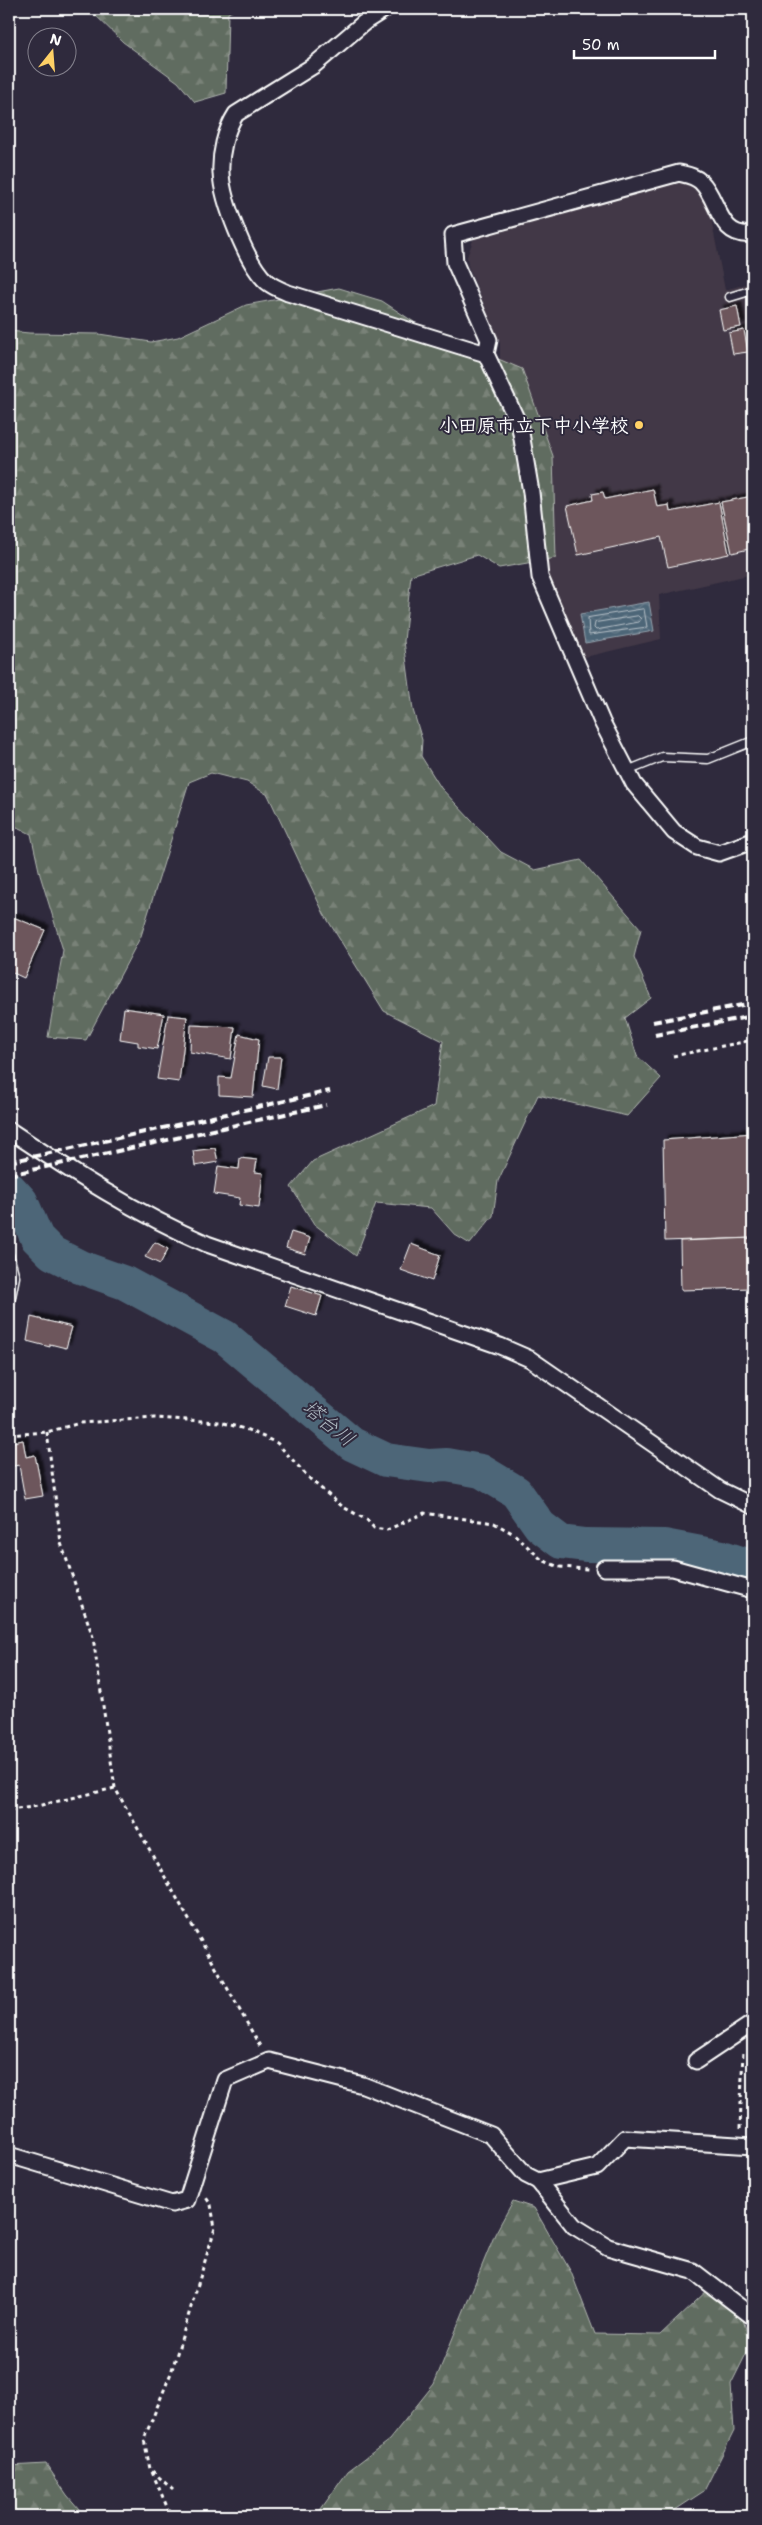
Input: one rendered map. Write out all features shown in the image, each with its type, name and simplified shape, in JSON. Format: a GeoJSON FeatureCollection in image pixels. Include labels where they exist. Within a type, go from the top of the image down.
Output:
{"type":"FeatureCollection","features":[{"type":"Feature","properties":{"kind":"street"},"geometry":{"type":"LineString","coordinates":[[385,9],[366,21],[314,66],[236,114],[231,122],[222,153],[221,175],[226,197],[249,261],[268,283],[288,294],[486,354]]}},
{"type":"Feature","properties":{"kind":"street"},"geometry":{"type":"LineString","coordinates":[[753,234],[747,235],[732,229],[722,221],[711,195],[701,182],[690,175],[679,173],[453,235],[455,263],[489,340],[486,354],[520,427],[531,492],[540,578],[598,714],[634,784],[674,832],[697,847],[719,853],[753,841]]}},
{"type":"Feature","properties":{"kind":"street"},"geometry":{"type":"LineString","coordinates":[[9,1130],[104,1190],[172,1229],[207,1244],[500,1346],[530,1360],[720,1490],[753,1506]]}},
{"type":"Feature","properties":{"kind":"street"},"geometry":{"type":"LineString","coordinates":[[604,1568],[672,1568],[753,1590]]}},
{"type":"Feature","properties":{"kind":"street"},"geometry":{"type":"LineString","coordinates":[[696,2061],[748,2026]]}},
{"type":"Feature","properties":{"kind":"street"},"geometry":{"type":"LineString","coordinates":[[9,2155],[172,2204],[187,2200],[225,2080],[269,2061],[364,2085],[491,2134],[526,2175],[538,2181],[574,2226],[608,2247],[694,2271],[753,2317]]}},
{"type":"Feature","properties":{"kind":"street"},"geometry":{"type":"LineString","coordinates":[[538,2181],[597,2167],[625,2138],[746,2146]]}},
{"type":"Feature","properties":{"kind":"lane"},"geometry":{"type":"LineString","coordinates":[[730,297],[753,290]]}},
{"type":"Feature","properties":{"kind":"lane"},"geometry":{"type":"LineString","coordinates":[[627,771],[662,757],[708,759],[753,741]]}},
{"type":"Feature","properties":{"kind":"lane"},"geometry":{"type":"LineString","coordinates":[[9,1255],[15,1278],[9,1307]]}},
{"type":"Feature","properties":{"kind":"path"},"geometry":{"type":"LineString","coordinates":[[673,1056],[753,1040]]}},
{"type":"Feature","properties":{"kind":"path"},"geometry":{"type":"LineString","coordinates":[[9,1435],[47,1432],[80,1423],[154,1418],[220,1422],[248,1430],[277,1443],[311,1480],[343,1507],[367,1520],[374,1528],[387,1530],[424,1513],[494,1523],[514,1534],[542,1560],[559,1567],[604,1568]]}},
{"type":"Feature","properties":{"kind":"path"},"geometry":{"type":"LineString","coordinates":[[47,1432],[61,1543],[93,1637],[114,1788],[231,1998],[269,2061]]}},
{"type":"Feature","properties":{"kind":"path"},"geometry":{"type":"LineString","coordinates":[[9,1810],[33,1807],[114,1788]]}},
{"type":"Feature","properties":{"kind":"path"},"geometry":{"type":"LineString","coordinates":[[746,2146],[748,2026]]}},
{"type":"Feature","properties":{"kind":"path"},"geometry":{"type":"LineString","coordinates":[[171,2516],[150,2469],[144,2439],[171,2373],[216,2228],[211,2205],[193,2180]]}},
{"type":"Feature","properties":{"kind":"path"},"geometry":{"type":"LineString","coordinates":[[150,2469],[173,2490]]}},
{"type":"Feature","properties":{"kind":"shaded area","name":"小田原市立下中小学校"},"geometry":{"type":"Polygon","coordinates":[[[679,180],[691,184],[704,196],[710,213],[725,290],[753,282],[753,574],[659,595],[661,639],[581,658],[551,588],[500,371],[500,343],[468,266],[467,257],[473,240],[482,234],[679,180]]]}},
{"type":"Feature","properties":{"kind":"green space"},"geometry":{"type":"Polygon","coordinates":[[[89,9],[236,9],[228,13],[226,93],[195,102],[178,82],[123,42],[89,9]]]}},
{"type":"Feature","properties":{"kind":"green space"},"geometry":{"type":"Polygon","coordinates":[[[339,288],[382,301],[420,326],[522,369],[553,456],[556,558],[499,568],[477,555],[411,575],[404,641],[413,710],[422,740],[421,756],[441,788],[501,852],[535,870],[581,860],[641,929],[634,957],[651,998],[625,1018],[637,1056],[661,1078],[627,1116],[538,1095],[498,1181],[493,1216],[470,1244],[455,1235],[431,1208],[376,1203],[356,1256],[314,1224],[291,1187],[313,1161],[434,1106],[443,1041],[384,1011],[324,914],[268,795],[247,782],[211,773],[189,782],[141,936],[86,1040],[48,1037],[63,950],[40,875],[31,834],[9,823],[9,331],[99,334],[151,342],[178,337],[246,305],[339,288]]]}},
{"type":"Feature","properties":{"kind":"green space"},"geometry":{"type":"Polygon","coordinates":[[[513,2201],[534,2208],[571,2272],[595,2334],[660,2335],[711,2287],[735,2296],[751,2344],[731,2384],[734,2431],[704,2491],[666,2516],[316,2516],[348,2471],[389,2440],[434,2384],[495,2234],[513,2201]]]}},
{"type":"Feature","properties":{"kind":"green space"},"geometry":{"type":"Polygon","coordinates":[[[46,2464],[67,2495],[85,2516],[9,2516],[9,2466],[46,2464]]]}},
{"type":"Feature","properties":{"kind":"water"},"geometry":{"type":"Polygon","coordinates":[[[649,602],[654,631],[585,643],[580,614],[649,602]]]}},
{"type":"Feature","properties":{"kind":"building"},"geometry":{"type":"Polygon","coordinates":[[[737,306],[741,327],[723,330],[719,310],[737,306]]]}},
{"type":"Feature","properties":{"kind":"building"},"geometry":{"type":"Polygon","coordinates":[[[744,330],[748,352],[733,354],[729,333],[744,330]]]}},
{"type":"Feature","properties":{"kind":"building"},"geometry":{"type":"Polygon","coordinates":[[[653,489],[657,507],[669,505],[670,512],[719,502],[729,554],[668,567],[661,537],[578,555],[567,506],[593,500],[592,494],[603,492],[605,499],[653,489]]]}},
{"type":"Feature","properties":{"kind":"building"},"geometry":{"type":"Polygon","coordinates":[[[753,496],[753,548],[732,553],[721,502],[753,496]]]}},
{"type":"Feature","properties":{"kind":"building"},"geometry":{"type":"Polygon","coordinates":[[[13,917],[45,930],[24,978],[9,971],[9,926],[13,917]]]}},
{"type":"Feature","properties":{"kind":"building"},"geometry":{"type":"Polygon","coordinates":[[[124,1008],[164,1014],[157,1049],[138,1046],[138,1042],[120,1039],[124,1008]]]}},
{"type":"Feature","properties":{"kind":"building"},"geometry":{"type":"Polygon","coordinates":[[[168,1015],[187,1017],[179,1082],[157,1079],[168,1015]]]}},
{"type":"Feature","properties":{"kind":"building"},"geometry":{"type":"Polygon","coordinates":[[[191,1025],[235,1027],[231,1059],[190,1052],[191,1025]]]}},
{"type":"Feature","properties":{"kind":"building"},"geometry":{"type":"Polygon","coordinates":[[[239,1034],[259,1039],[253,1097],[219,1095],[219,1077],[231,1078],[239,1034]]]}},
{"type":"Feature","properties":{"kind":"building"},"geometry":{"type":"Polygon","coordinates":[[[268,1057],[281,1057],[277,1089],[263,1086],[268,1057]]]}},
{"type":"Feature","properties":{"kind":"building"},"geometry":{"type":"Polygon","coordinates":[[[753,1133],[753,1238],[665,1241],[663,1140],[753,1133]]]}},
{"type":"Feature","properties":{"kind":"building"},"geometry":{"type":"Polygon","coordinates":[[[215,1148],[218,1162],[195,1166],[193,1151],[215,1148]]]}},
{"type":"Feature","properties":{"kind":"building"},"geometry":{"type":"Polygon","coordinates":[[[240,1158],[257,1160],[255,1172],[263,1173],[259,1208],[239,1205],[240,1198],[214,1194],[218,1166],[239,1169],[240,1158]]]}},
{"type":"Feature","properties":{"kind":"building"},"geometry":{"type":"Polygon","coordinates":[[[291,1232],[310,1238],[305,1254],[286,1248],[291,1232]]]}},
{"type":"Feature","properties":{"kind":"building"},"geometry":{"type":"Polygon","coordinates":[[[753,1238],[753,1288],[681,1290],[680,1241],[753,1238]]]}},
{"type":"Feature","properties":{"kind":"building"},"geometry":{"type":"Polygon","coordinates":[[[155,1242],[168,1249],[160,1264],[145,1257],[155,1242]]]}},
{"type":"Feature","properties":{"kind":"building"},"geometry":{"type":"Polygon","coordinates":[[[411,1244],[440,1255],[432,1281],[401,1270],[411,1244]]]}},
{"type":"Feature","properties":{"kind":"building"},"geometry":{"type":"Polygon","coordinates":[[[291,1286],[322,1296],[316,1316],[285,1306],[291,1286]]]}},
{"type":"Feature","properties":{"kind":"building"},"geometry":{"type":"Polygon","coordinates":[[[31,1317],[72,1327],[66,1348],[50,1344],[50,1347],[27,1341],[31,1317]]]}},
{"type":"Feature","properties":{"kind":"building"},"geometry":{"type":"Polygon","coordinates":[[[23,1440],[26,1457],[35,1455],[43,1496],[25,1499],[19,1465],[9,1467],[9,1443],[23,1440]]]}},
{"type":"Feature","properties":{"kind":"waterway","name":"塔台川"},"geometry":{"type":"LineString","coordinates":[[9,1188],[21,1201],[37,1238],[52,1253],[80,1267],[125,1283],[225,1337],[352,1444],[386,1460],[429,1466],[447,1465],[481,1471],[516,1492],[540,1526],[561,1542],[585,1545],[664,1546],[722,1557],[753,1567]]}},
{"type":"Feature","properties":{"kind":"railway"},"geometry":{"type":"LineString","coordinates":[[653,1022],[753,1003]]}},
{"type":"Feature","properties":{"kind":"railway"},"geometry":{"type":"LineString","coordinates":[[655,1035],[753,1016]]}},
{"type":"Feature","properties":{"kind":"railway"},"geometry":{"type":"LineString","coordinates":[[9,1162],[330,1091]]}},
{"type":"Feature","properties":{"kind":"railway"},"geometry":{"type":"LineString","coordinates":[[9,1175],[326,1105]]}},
{"type":"Feature","properties":{"kind":"place","name":"小田原市立下中小学校"},"geometry":{"type":"Point","coordinates":[639,425]}}]}
